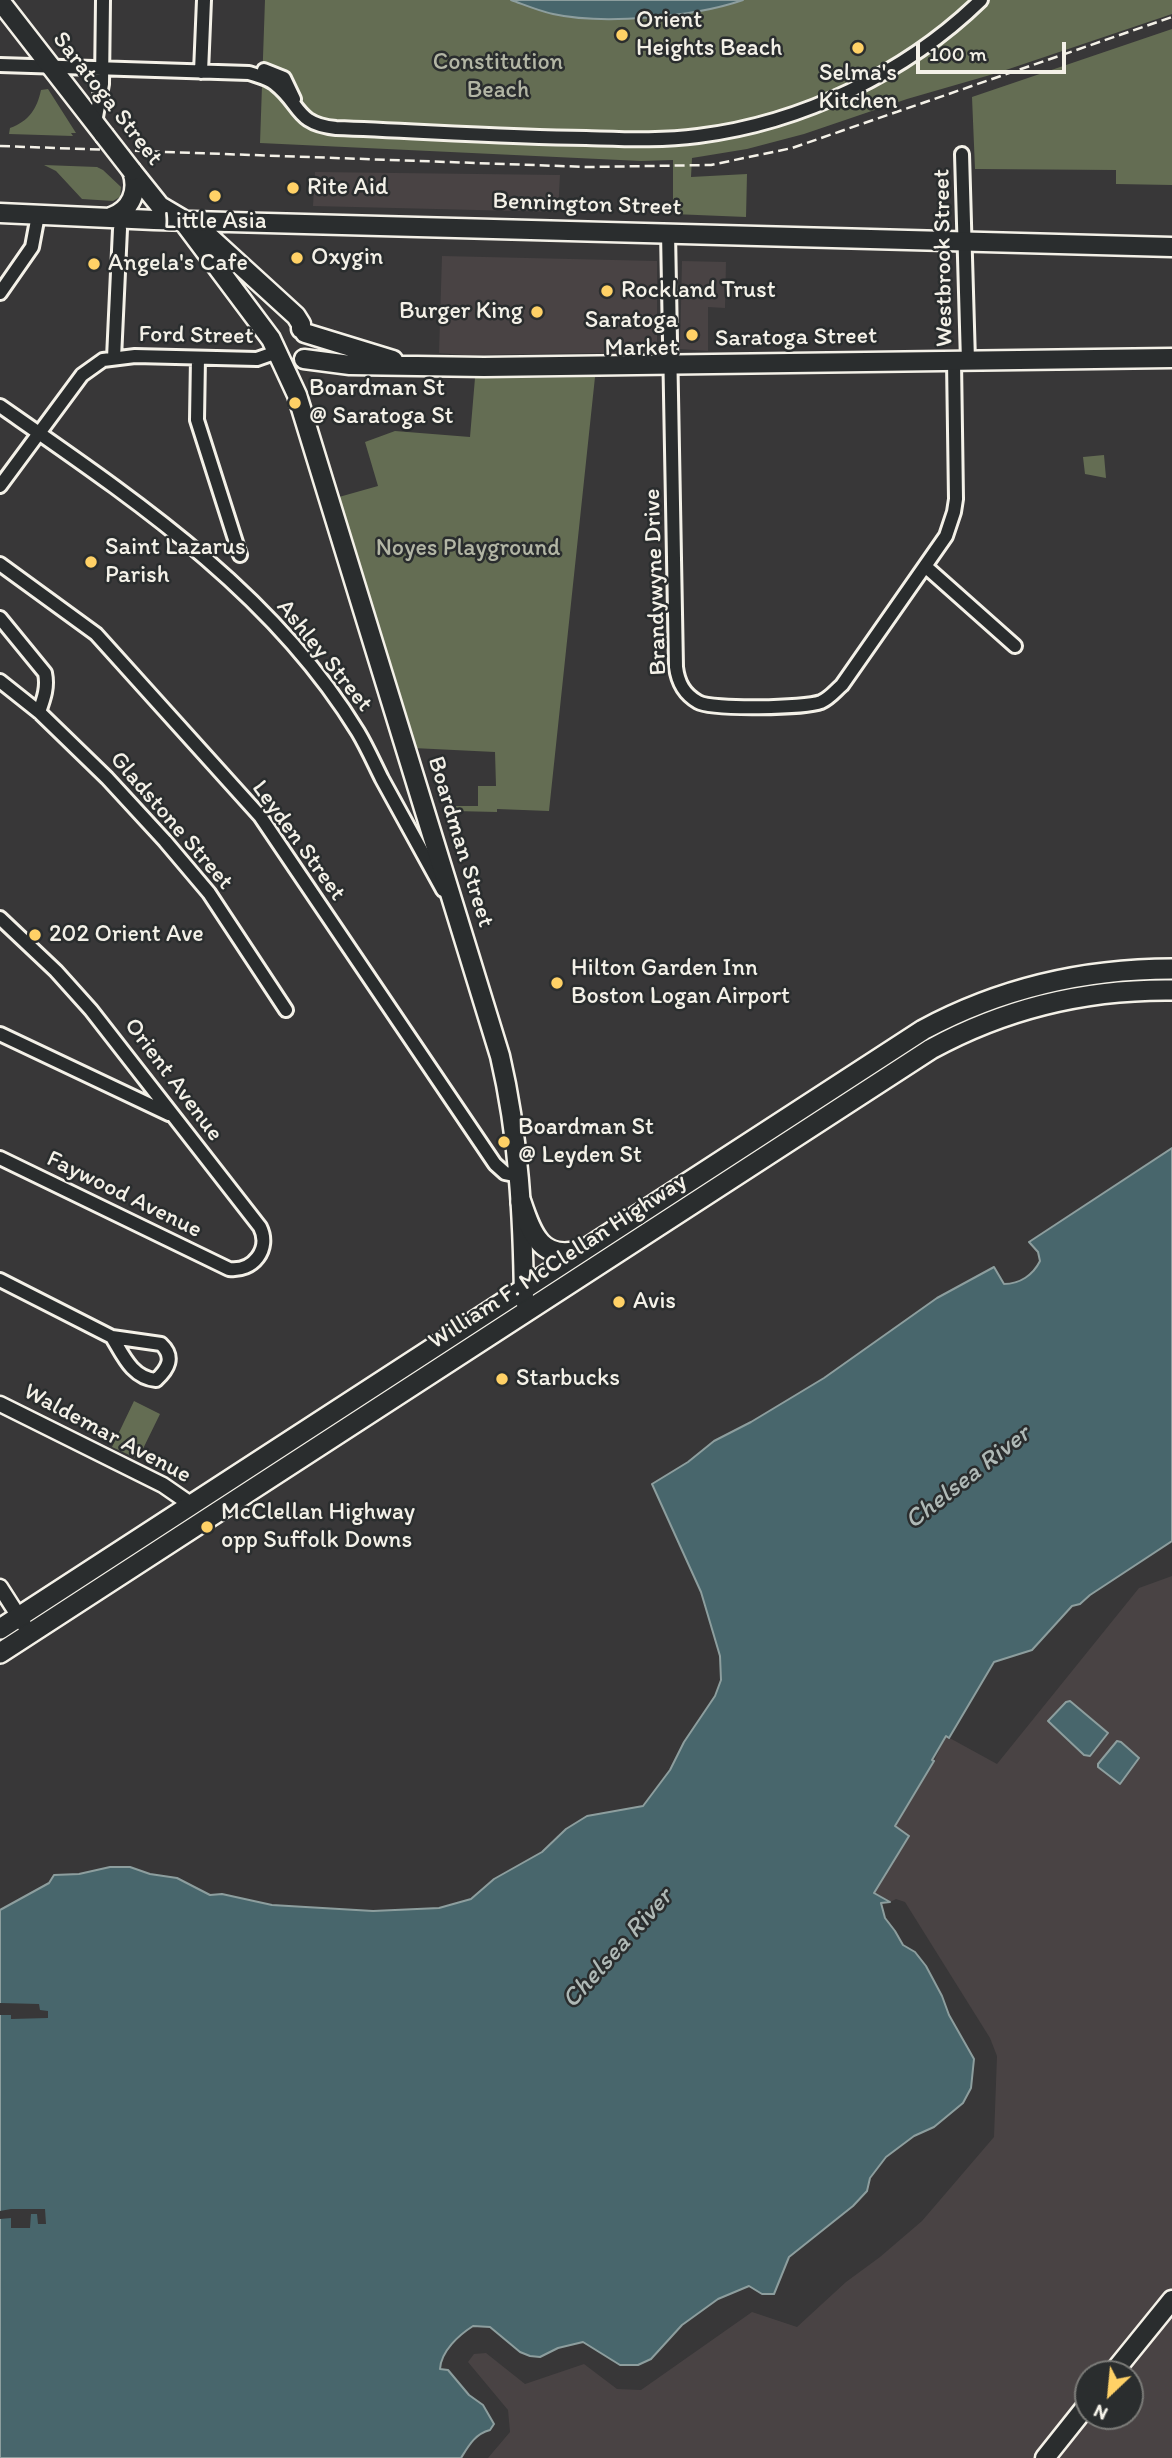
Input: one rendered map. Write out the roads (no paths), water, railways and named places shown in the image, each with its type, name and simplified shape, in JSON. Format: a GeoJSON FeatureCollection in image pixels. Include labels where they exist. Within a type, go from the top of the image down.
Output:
{"type":"FeatureCollection","features":[{"type":"Feature","properties":{"kind":"highway","name":"William F. McClellan Highway"},"geometry":{"type":"LineString","coordinates":[[1,1628],[901,1044],[947,1018],[1004,994],[1065,978],[1128,970],[1172,969]]}},
{"type":"Feature","properties":{"kind":"highway","name":"William F. McClellan Highway"},"geometry":{"type":"LineString","coordinates":[[0,1653],[899,1069],[947,1041],[997,1018],[1057,1000],[1110,992],[1172,990]]}},
{"type":"Feature","properties":{"kind":"highway"},"geometry":{"type":"LineString","coordinates":[[522,1202],[534,1233],[546,1249],[561,1254],[587,1249]]}},
{"type":"Feature","properties":{"kind":"main road","name":"Saratoga Street"},"geometry":{"type":"LineString","coordinates":[[0,1],[157,204],[192,228],[296,316],[303,331],[421,366]]}},
{"type":"Feature","properties":{"kind":"main road"},"geometry":{"type":"LineString","coordinates":[[115,223],[130,202],[135,185],[132,171]]}},
{"type":"Feature","properties":{"kind":"main road","name":"Bennington Street"},"geometry":{"type":"LineString","coordinates":[[0,213],[38,220],[192,228],[966,246],[1172,247]]}},
{"type":"Feature","properties":{"kind":"main road","name":"Bennington Street"},"geometry":{"type":"LineString","coordinates":[[0,224],[38,220]]}},
{"type":"Feature","properties":{"kind":"main road","name":"Saratoga Street"},"geometry":{"type":"LineString","coordinates":[[192,228],[264,328],[288,356],[350,365],[1172,358]]}},
{"type":"Feature","properties":{"kind":"main road","name":"Bennington Street"},"geometry":{"type":"LineString","coordinates":[[192,228],[487,233]]}},
{"type":"Feature","properties":{"kind":"main road","name":"Bennington Street"},"geometry":{"type":"LineString","coordinates":[[966,246],[1172,258]]}},
{"type":"Feature","properties":{"kind":"main road"},"geometry":{"type":"LineString","coordinates":[[294,327],[303,331],[309,338],[309,353],[288,356],[276,341],[282,331],[294,327]]}},
{"type":"Feature","properties":{"kind":"main road","name":"Boardman Street"},"geometry":{"type":"LineString","coordinates":[[288,356],[503,1068],[520,1177],[524,1314]]}},
{"type":"Feature","properties":{"kind":"main road"},"geometry":{"type":"LineString","coordinates":[[1123,2360],[1172,2300]]}},
{"type":"Feature","properties":{"kind":"main road"},"geometry":{"type":"LineString","coordinates":[[1045,2458],[1074,2422]]}},
{"type":"Feature","properties":{"kind":"street"},"geometry":{"type":"LineString","coordinates":[[100,130],[96,117],[100,102],[102,69],[103,0]]}},
{"type":"Feature","properties":{"kind":"street"},"geometry":{"type":"LineString","coordinates":[[201,72],[204,0]]}},
{"type":"Feature","properties":{"kind":"street"},"geometry":{"type":"LineString","coordinates":[[0,65],[249,73],[278,85],[298,112],[320,127],[518,137],[629,139],[698,136],[773,120],[851,90],[921,48],[981,0]]}},
{"type":"Feature","properties":{"kind":"street","name":"Westbrook Street"},"geometry":{"type":"LineString","coordinates":[[961,361],[966,246],[962,154]]}},
{"type":"Feature","properties":{"kind":"street"},"geometry":{"type":"LineString","coordinates":[[0,293],[29,252],[38,220]]}},
{"type":"Feature","properties":{"kind":"street"},"geometry":{"type":"LineString","coordinates":[[0,486],[82,375],[103,360],[114,358],[115,223]]}},
{"type":"Feature","properties":{"kind":"street","name":"Brandywyne Drive"},"geometry":{"type":"LineString","coordinates":[[668,238],[676,667],[677,681],[685,692],[699,703],[800,706],[821,702],[842,685],[946,536],[954,512],[961,361]]}},
{"type":"Feature","properties":{"kind":"street","name":"Ford Street"},"geometry":{"type":"LineString","coordinates":[[114,358],[135,356],[257,359],[288,356]]}},
{"type":"Feature","properties":{"kind":"street"},"geometry":{"type":"LineString","coordinates":[[198,358],[197,420],[240,555]]}},
{"type":"Feature","properties":{"kind":"street","name":"Ashley Street"},"geometry":{"type":"LineString","coordinates":[[0,406],[153,514],[246,597],[290,643],[326,686],[358,732],[454,908]]}},
{"type":"Feature","properties":{"kind":"street","name":"Leyden Street"},"geometry":{"type":"LineString","coordinates":[[0,564],[96,634],[260,816],[495,1164],[505,1172],[520,1177]]}},
{"type":"Feature","properties":{"kind":"street"},"geometry":{"type":"LineString","coordinates":[[925,566],[1015,646]]}},
{"type":"Feature","properties":{"kind":"street"},"geometry":{"type":"LineString","coordinates":[[0,618],[45,673],[46,693],[39,712]]}},
{"type":"Feature","properties":{"kind":"street","name":"Gladstone Street"},"geometry":{"type":"LineString","coordinates":[[0,681],[39,712],[115,786],[209,893],[286,1010]]}},
{"type":"Feature","properties":{"kind":"street"},"geometry":{"type":"LineString","coordinates":[[416,841],[435,840]]}},
{"type":"Feature","properties":{"kind":"street","name":"Orient Avenue"},"geometry":{"type":"LineString","coordinates":[[0,918],[71,987],[109,1031],[262,1231],[263,1245],[256,1261],[243,1268],[229,1269]]}},
{"type":"Feature","properties":{"kind":"street"},"geometry":{"type":"LineString","coordinates":[[0,1034],[173,1116]]}},
{"type":"Feature","properties":{"kind":"street","name":"Faywood Avenue"},"geometry":{"type":"LineString","coordinates":[[0,1158],[229,1269]]}},
{"type":"Feature","properties":{"kind":"street"},"geometry":{"type":"LineString","coordinates":[[0,1280],[112,1337],[161,1344],[169,1354],[169,1363],[164,1373],[156,1380],[145,1379],[136,1374],[112,1337]]}},
{"type":"Feature","properties":{"kind":"street","name":"Waldemar Avenue"},"geometry":{"type":"LineString","coordinates":[[0,1404],[163,1485],[192,1505]]}},
{"type":"Feature","properties":{"kind":"street"},"geometry":{"type":"LineString","coordinates":[[0,1587],[30,1634]]}},
{"type":"Feature","properties":{"kind":"water"},"geometry":{"type":"Polygon","coordinates":[[[511,0],[743,0],[675,15],[597,19],[553,14],[511,0]]]}},
{"type":"Feature","properties":{"kind":"water","name":"Chelsea River"},"geometry":{"type":"Polygon","coordinates":[[[1172,1148],[1172,1541],[1080,1604],[1072,1606],[1032,1650],[994,1662],[949,1738],[946,1736],[895,1826],[909,1836],[874,1893],[890,1902],[881,1903],[885,1918],[903,1945],[915,1952],[926,1966],[974,2059],[971,2088],[963,2103],[934,2127],[914,2136],[886,2157],[870,2178],[867,2191],[853,2206],[789,2257],[774,2294],[762,2294],[749,2286],[718,2299],[682,2325],[651,2359],[638,2365],[620,2365],[583,2342],[558,2348],[540,2357],[530,2356],[520,2352],[490,2327],[473,2326],[447,2350],[440,2369],[448,2370],[469,2395],[483,2405],[494,2424],[490,2430],[473,2441],[461,2458],[0,2458],[0,1910],[49,1883],[54,1875],[79,1874],[110,1867],[130,1867],[150,1874],[177,1878],[210,1895],[222,1894],[272,1905],[373,1911],[439,1908],[471,1899],[494,1879],[542,1852],[566,1829],[587,1816],[643,1806],[670,1770],[684,1742],[715,1696],[721,1680],[720,1656],[701,1592],[652,1484],[688,1462],[714,1441],[824,1378],[937,1298],[994,1267],[1004,1284],[1025,1278],[1040,1261],[1038,1252],[1029,1242],[1172,1148]]]}},
{"type":"Feature","properties":{"kind":"water"},"geometry":{"type":"Polygon","coordinates":[[[1070,1701],[1108,1733],[1090,1756],[1084,1755],[1048,1721],[1070,1701]]]}},
{"type":"Feature","properties":{"kind":"water"},"geometry":{"type":"Polygon","coordinates":[[[1117,1741],[1139,1758],[1120,1784],[1098,1767],[1117,1741]]]}},
{"type":"Feature","properties":{"kind":"railway"},"geometry":{"type":"LineString","coordinates":[[0,146],[588,167],[711,165],[792,148],[1172,17]]}},
{"type":"Feature","properties":{"kind":"place","name":"Orient Heights Beach"},"geometry":{"type":"Point","coordinates":[622,35]}},
{"type":"Feature","properties":{"kind":"place","name":"Selma's Kitchen"},"geometry":{"type":"Point","coordinates":[858,48]}},
{"type":"Feature","properties":{"kind":"place","name":"Rite Aid"},"geometry":{"type":"Point","coordinates":[293,188]}},
{"type":"Feature","properties":{"kind":"place","name":"Little Asia"},"geometry":{"type":"Point","coordinates":[215,196]}},
{"type":"Feature","properties":{"kind":"place","name":"Oxygin"},"geometry":{"type":"Point","coordinates":[297,258]}},
{"type":"Feature","properties":{"kind":"place","name":"Angela's Cafe"},"geometry":{"type":"Point","coordinates":[94,264]}},
{"type":"Feature","properties":{"kind":"place","name":"Rockland Trust"},"geometry":{"type":"Point","coordinates":[607,291]}},
{"type":"Feature","properties":{"kind":"place","name":"Burger King"},"geometry":{"type":"Point","coordinates":[537,312]}},
{"type":"Feature","properties":{"kind":"place","name":"Saratoga Market"},"geometry":{"type":"Point","coordinates":[692,335]}},
{"type":"Feature","properties":{"kind":"place","name":"Boardman St @ Saratoga St"},"geometry":{"type":"Point","coordinates":[295,403]}},
{"type":"Feature","properties":{"kind":"place","name":"Saint Lazarus Parish"},"geometry":{"type":"Point","coordinates":[91,562]}},
{"type":"Feature","properties":{"kind":"place","name":"202 Orient Ave"},"geometry":{"type":"Point","coordinates":[35,935]}},
{"type":"Feature","properties":{"kind":"place","name":"Hilton Garden Inn Boston Logan Airport"},"geometry":{"type":"Point","coordinates":[557,983]}},
{"type":"Feature","properties":{"kind":"place","name":"Boardman St @ Leyden St"},"geometry":{"type":"Point","coordinates":[504,1142]}},
{"type":"Feature","properties":{"kind":"place","name":"Avis"},"geometry":{"type":"Point","coordinates":[619,1302]}},
{"type":"Feature","properties":{"kind":"place","name":"Starbucks"},"geometry":{"type":"Point","coordinates":[502,1379]}},
{"type":"Feature","properties":{"kind":"place","name":"McClellan Highway opp Suffolk Downs"},"geometry":{"type":"Point","coordinates":[207,1527]}},
{"type":"Feature","properties":{"kind":"park label","name":"Constitution Beach"},"geometry":{"type":"Point","coordinates":[498,77]}},
{"type":"Feature","properties":{"kind":"park label","name":"Noyes Playground"},"geometry":{"type":"Point","coordinates":[468,549]}}]}
